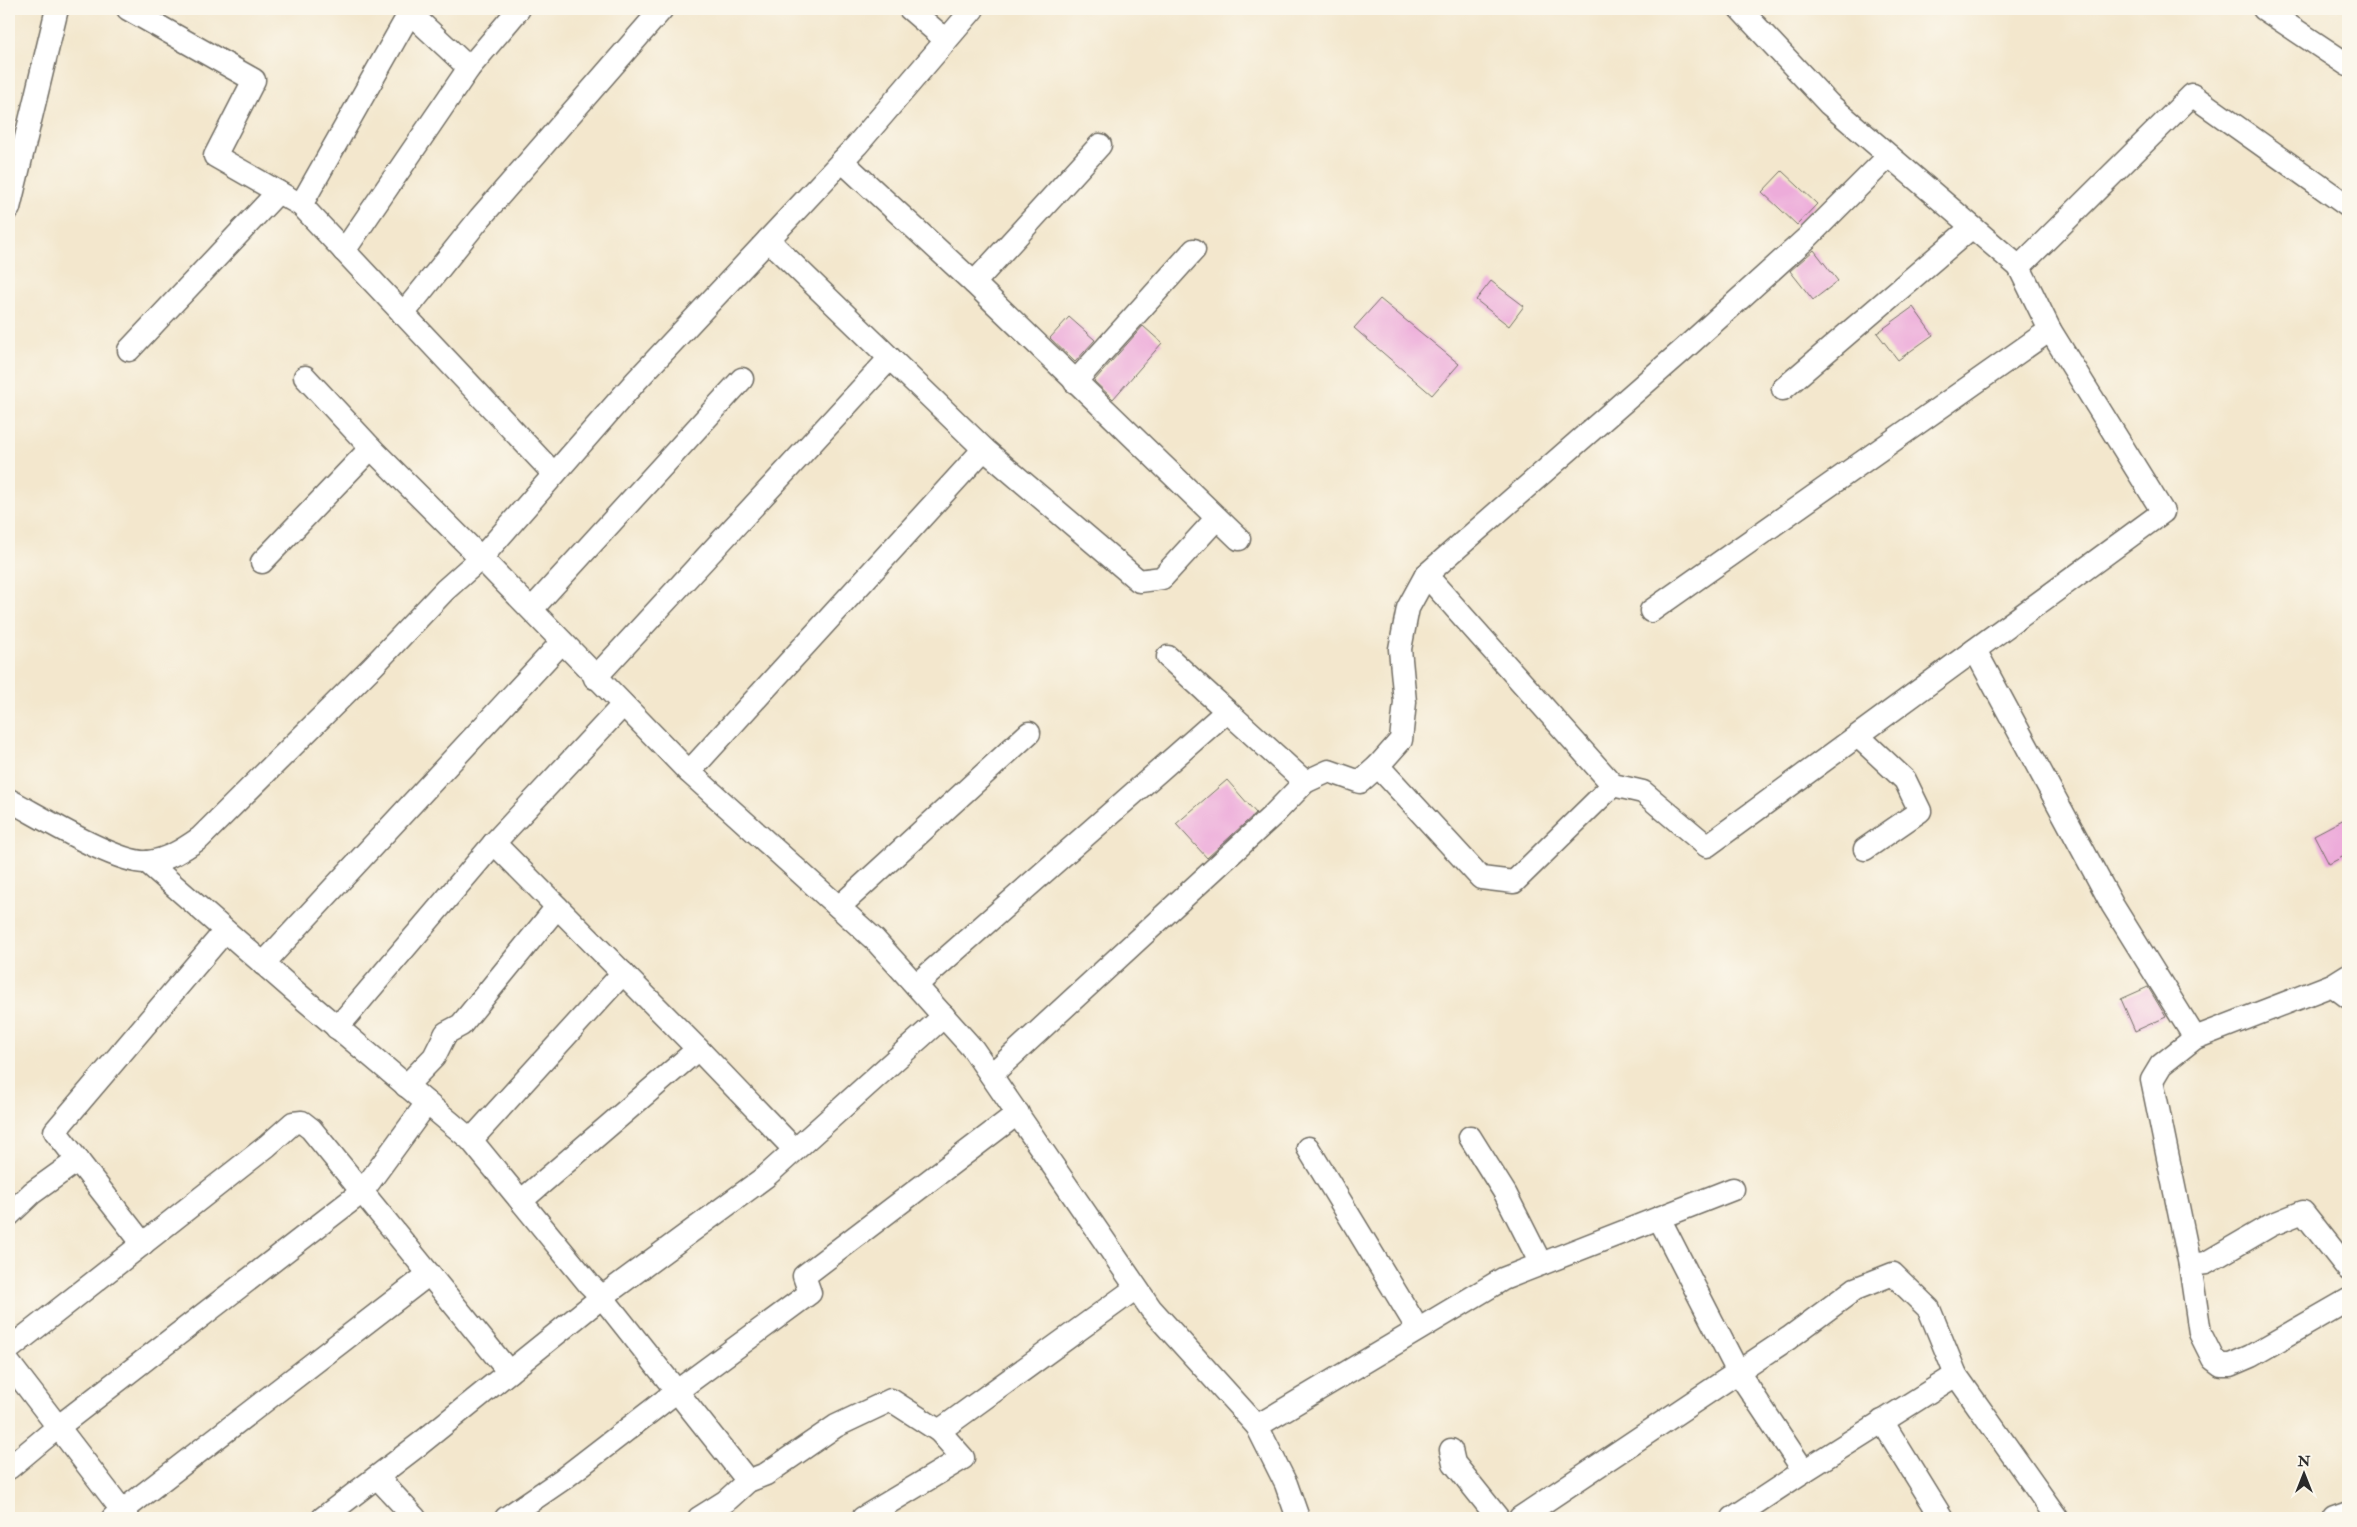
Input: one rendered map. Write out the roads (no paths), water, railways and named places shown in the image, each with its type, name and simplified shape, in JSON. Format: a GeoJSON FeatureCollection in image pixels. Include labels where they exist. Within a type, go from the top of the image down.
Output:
{"type":"FeatureCollection","features":[{"type":"Feature","properties":{"kind":"street"},"geometry":{"type":"LineString","coordinates":[[9,208],[58,9]]}},
{"type":"Feature","properties":{"kind":"street"},"geometry":{"type":"LineString","coordinates":[[128,9],[254,80],[215,156],[300,205],[554,474]]}},
{"type":"Feature","properties":{"kind":"street"},"geometry":{"type":"LineString","coordinates":[[344,251],[469,68],[519,9]]}},
{"type":"Feature","properties":{"kind":"street"},"geometry":{"type":"LineString","coordinates":[[403,314],[480,218],[662,9]]}},
{"type":"Feature","properties":{"kind":"street"},"geometry":{"type":"LineString","coordinates":[[910,9],[946,40]]}},
{"type":"Feature","properties":{"kind":"street"},"geometry":{"type":"LineString","coordinates":[[9,800],[117,857],[147,862],[173,856],[200,838],[373,666],[445,590],[480,558],[636,381],[842,161],[973,9]]}},
{"type":"Feature","properties":{"kind":"street"},"geometry":{"type":"LineString","coordinates":[[1426,575],[1614,785],[1643,792],[1707,846],[2163,512],[2050,330],[2019,267],[1829,104],[1740,9]]}},
{"type":"Feature","properties":{"kind":"street"},"geometry":{"type":"LineString","coordinates":[[2264,9],[2348,64]]}},
{"type":"Feature","properties":{"kind":"street"},"geometry":{"type":"LineString","coordinates":[[300,205],[409,10],[469,68]]}},
{"type":"Feature","properties":{"kind":"street"},"geometry":{"type":"LineString","coordinates":[[2019,267],[2192,95],[2348,206]]}},
{"type":"Feature","properties":{"kind":"street"},"geometry":{"type":"LineString","coordinates":[[974,283],[1100,144]]}},
{"type":"Feature","properties":{"kind":"street"},"geometry":{"type":"LineString","coordinates":[[991,1074],[1266,821],[1305,782],[1329,771],[1360,782],[1378,766],[1400,740],[1405,702],[1400,649],[1408,608],[1426,575],[1801,244],[1889,156]]}},
{"type":"Feature","properties":{"kind":"street"},"geometry":{"type":"LineString","coordinates":[[842,161],[974,283],[1239,539]]}},
{"type":"Feature","properties":{"kind":"street"},"geometry":{"type":"LineString","coordinates":[[129,350],[278,192]]}},
{"type":"Feature","properties":{"kind":"street"},"geometry":{"type":"LineString","coordinates":[[1783,389],[1972,227]]}},
{"type":"Feature","properties":{"kind":"street"},"geometry":{"type":"LineString","coordinates":[[768,240],[984,449],[1139,581],[1162,578],[1218,518]]}},
{"type":"Feature","properties":{"kind":"street"},"geometry":{"type":"LineString","coordinates":[[1075,382],[1194,250]]}},
{"type":"Feature","properties":{"kind":"street"},"geometry":{"type":"LineString","coordinates":[[1651,610],[2050,330]]}},
{"type":"Feature","properties":{"kind":"street"},"geometry":{"type":"LineString","coordinates":[[595,678],[890,358]]}},
{"type":"Feature","properties":{"kind":"street"},"geometry":{"type":"LineString","coordinates":[[305,377],[371,448],[532,609],[595,678],[689,772],[875,940],[974,1048],[1136,1288],[1162,1323],[1257,1426],[1286,1484],[1298,1518]]}},
{"type":"Feature","properties":{"kind":"street"},"geometry":{"type":"LineString","coordinates":[[532,609],[742,379]]}},
{"type":"Feature","properties":{"kind":"street"},"geometry":{"type":"LineString","coordinates":[[262,562],[371,448]]}},
{"type":"Feature","properties":{"kind":"street"},"geometry":{"type":"LineString","coordinates":[[689,772],[984,449]]}},
{"type":"Feature","properties":{"kind":"street"},"geometry":{"type":"LineString","coordinates":[[263,964],[562,642]]}},
{"type":"Feature","properties":{"kind":"street"},"geometry":{"type":"LineString","coordinates":[[1975,650],[2113,906],[2195,1038]]}},
{"type":"Feature","properties":{"kind":"street"},"geometry":{"type":"LineString","coordinates":[[1168,657],[1305,782]]}},
{"type":"Feature","properties":{"kind":"street"},"geometry":{"type":"LineString","coordinates":[[337,1028],[494,843],[623,705]]}},
{"type":"Feature","properties":{"kind":"street"},"geometry":{"type":"LineString","coordinates":[[916,985],[1227,711]]}},
{"type":"Feature","properties":{"kind":"street"},"geometry":{"type":"LineString","coordinates":[[839,907],[1029,733]]}},
{"type":"Feature","properties":{"kind":"street"},"geometry":{"type":"LineString","coordinates":[[1858,736],[1905,780],[1920,811],[1865,849]]}},
{"type":"Feature","properties":{"kind":"street"},"geometry":{"type":"LineString","coordinates":[[1378,766],[1481,878],[1514,882],[1614,785]]}},
{"type":"Feature","properties":{"kind":"street"},"geometry":{"type":"LineString","coordinates":[[494,843],[795,1150]]}},
{"type":"Feature","properties":{"kind":"street"},"geometry":{"type":"LineString","coordinates":[[147,862],[337,1028],[471,1140],[602,1297],[748,1480]]}},
{"type":"Feature","properties":{"kind":"street"},"geometry":{"type":"LineString","coordinates":[[406,1086],[434,1057],[446,1033],[461,1025],[557,907]]}},
{"type":"Feature","properties":{"kind":"street"},"geometry":{"type":"LineString","coordinates":[[143,1244],[55,1131],[225,931]]}},
{"type":"Feature","properties":{"kind":"street"},"geometry":{"type":"LineString","coordinates":[[471,1140],[623,973]]}},
{"type":"Feature","properties":{"kind":"street"},"geometry":{"type":"LineString","coordinates":[[2343,986],[2195,1038],[2161,1065],[2152,1080],[2190,1265],[2200,1333],[2206,1349],[2221,1365],[2230,1365],[2251,1356],[2348,1300]]}},
{"type":"Feature","properties":{"kind":"street"},"geometry":{"type":"LineString","coordinates":[[323,1518],[602,1297],[765,1177],[944,1016]]}},
{"type":"Feature","properties":{"kind":"street"},"geometry":{"type":"LineString","coordinates":[[521,1201],[698,1049]]}},
{"type":"Feature","properties":{"kind":"street"},"geometry":{"type":"LineString","coordinates":[[9,1468],[58,1427],[362,1192],[427,1103]]}},
{"type":"Feature","properties":{"kind":"street"},"geometry":{"type":"LineString","coordinates":[[506,1518],[563,1478],[810,1293],[804,1276],[1018,1113]]}},
{"type":"Feature","properties":{"kind":"street"},"geometry":{"type":"LineString","coordinates":[[9,1349],[267,1146],[293,1123],[302,1122],[311,1129],[509,1372]]}},
{"type":"Feature","properties":{"kind":"street"},"geometry":{"type":"LineString","coordinates":[[1470,1137],[1505,1193],[1540,1264]]}},
{"type":"Feature","properties":{"kind":"street"},"geometry":{"type":"LineString","coordinates":[[1308,1148],[1418,1329]]}},
{"type":"Feature","properties":{"kind":"street"},"geometry":{"type":"LineString","coordinates":[[9,1215],[32,1193],[78,1160]]}},
{"type":"Feature","properties":{"kind":"street"},"geometry":{"type":"LineString","coordinates":[[1257,1426],[1503,1279],[1733,1189]]}},
{"type":"Feature","properties":{"kind":"street"},"geometry":{"type":"LineString","coordinates":[[2190,1265],[2206,1263],[2271,1225],[2303,1212],[2348,1269]]}},
{"type":"Feature","properties":{"kind":"street"},"geometry":{"type":"LineString","coordinates":[[1659,1218],[1738,1372],[1804,1470]]}},
{"type":"Feature","properties":{"kind":"street"},"geometry":{"type":"LineString","coordinates":[[9,1363],[58,1427],[121,1516],[429,1274]]}},
{"type":"Feature","properties":{"kind":"street"},"geometry":{"type":"LineString","coordinates":[[1520,1518],[1738,1372],[1855,1289],[1893,1274],[1929,1309],[1956,1375],[2057,1518]]}},
{"type":"Feature","properties":{"kind":"street"},"geometry":{"type":"LineString","coordinates":[[939,1431],[1136,1288]]}},
{"type":"Feature","properties":{"kind":"street"},"geometry":{"type":"LineString","coordinates":[[1733,1518],[1804,1470],[1956,1375]]}},
{"type":"Feature","properties":{"kind":"street"},"geometry":{"type":"LineString","coordinates":[[699,1518],[726,1501],[748,1480],[766,1474],[836,1426],[891,1400],[939,1431],[963,1458],[863,1518]]}},
{"type":"Feature","properties":{"kind":"street"},"geometry":{"type":"LineString","coordinates":[[1882,1421],[1942,1518]]}},
{"type":"Feature","properties":{"kind":"street"},"geometry":{"type":"LineString","coordinates":[[1451,1450],[1454,1462],[1498,1518]]}},
{"type":"Feature","properties":{"kind":"street"},"geometry":{"type":"LineString","coordinates":[[377,1476],[415,1518]]}},
{"type":"Feature","properties":{"kind":"street"},"geometry":{"type":"LineString","coordinates":[[2334,1518],[2348,1513]]}}]}
